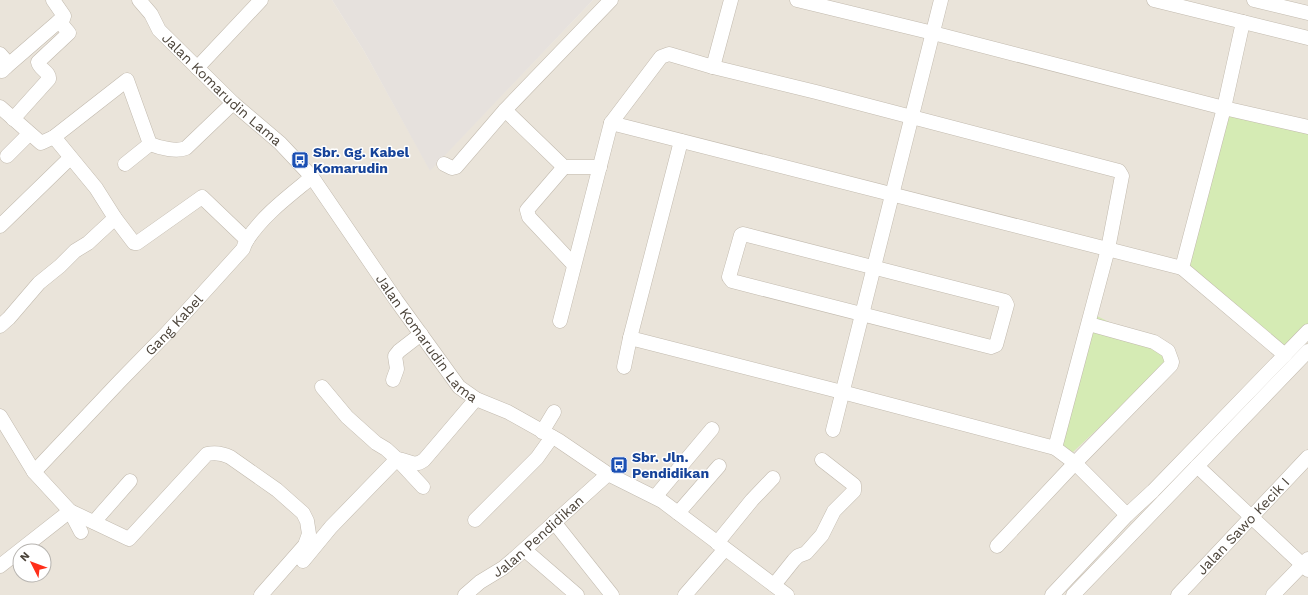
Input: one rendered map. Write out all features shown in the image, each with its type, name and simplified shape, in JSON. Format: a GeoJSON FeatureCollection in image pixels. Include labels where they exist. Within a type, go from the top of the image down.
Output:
{"type":"FeatureCollection","features":[{"type":"Feature","properties":{"kind":"street"},"geometry":{"type":"LineString","coordinates":[[3,70],[63,19],[64,16],[53,0]]}},
{"type":"Feature","properties":{"kind":"street","name":"Jalan Komarudin Lama"},"geometry":{"type":"LineString","coordinates":[[139,0],[151,14],[158,30],[233,103],[280,144],[312,177],[455,382],[465,392],[476,399],[508,412],[608,474],[655,497],[787,595]]}},
{"type":"Feature","properties":{"kind":"street"},"geometry":{"type":"LineString","coordinates":[[197,68],[261,0]]}},
{"type":"Feature","properties":{"kind":"street"},"geometry":{"type":"LineString","coordinates":[[444,164],[452,168],[456,167],[506,110],[611,0]]}},
{"type":"Feature","properties":{"kind":"street"},"geometry":{"type":"LineString","coordinates":[[713,67],[731,0]]}},
{"type":"Feature","properties":{"kind":"street"},"geometry":{"type":"LineString","coordinates":[[797,0],[933,32],[1224,108],[1308,127]]}},
{"type":"Feature","properties":{"kind":"street"},"geometry":{"type":"LineString","coordinates":[[833,430],[941,0]]}},
{"type":"Feature","properties":{"kind":"street"},"geometry":{"type":"LineString","coordinates":[[1154,0],[1308,38]]}},
{"type":"Feature","properties":{"kind":"street"},"geometry":{"type":"LineString","coordinates":[[1254,0],[1308,13]]}},
{"type":"Feature","properties":{"kind":"street"},"geometry":{"type":"LineString","coordinates":[[13,119],[48,79],[48,74],[38,64],[69,33],[59,21]]}},
{"type":"Feature","properties":{"kind":"street"},"geometry":{"type":"LineString","coordinates":[[1182,268],[1224,108],[1243,22]]}},
{"type":"Feature","properties":{"kind":"street"},"geometry":{"type":"LineString","coordinates":[[0,54],[7,62],[3,70]]}},
{"type":"Feature","properties":{"kind":"street"},"geometry":{"type":"LineString","coordinates":[[560,321],[611,123],[661,57],[668,54],[713,67],[912,116],[1118,171],[1122,176],[1108,249],[1055,448]]}},
{"type":"Feature","properties":{"kind":"street"},"geometry":{"type":"LineString","coordinates":[[0,107],[41,143],[54,137],[127,80],[150,144]]}},
{"type":"Feature","properties":{"kind":"street"},"geometry":{"type":"LineString","coordinates":[[150,144],[164,148],[182,150],[186,148],[233,103]]}},
{"type":"Feature","properties":{"kind":"street"},"geometry":{"type":"LineString","coordinates":[[506,110],[564,167],[600,167]]}},
{"type":"Feature","properties":{"kind":"street"},"geometry":{"type":"LineString","coordinates":[[611,123],[1182,268],[1285,355]]}},
{"type":"Feature","properties":{"kind":"street"},"geometry":{"type":"LineString","coordinates":[[7,156],[29,134]]}},
{"type":"Feature","properties":{"kind":"street"},"geometry":{"type":"LineString","coordinates":[[54,137],[96,188],[115,218],[134,243],[138,243],[202,197],[246,240]]}},
{"type":"Feature","properties":{"kind":"street"},"geometry":{"type":"LineString","coordinates":[[624,367],[630,338],[681,141]]}},
{"type":"Feature","properties":{"kind":"street"},"geometry":{"type":"LineString","coordinates":[[125,164],[150,144]]}},
{"type":"Feature","properties":{"kind":"street"},"geometry":{"type":"LineString","coordinates":[[0,226],[70,158]]}},
{"type":"Feature","properties":{"kind":"street"},"geometry":{"type":"LineString","coordinates":[[564,167],[527,210],[529,217],[574,265]]}},
{"type":"Feature","properties":{"kind":"street","name":"Gang Kabel"},"geometry":{"type":"LineString","coordinates":[[34,472],[166,334],[243,249],[246,240],[274,209],[312,177]]}},
{"type":"Feature","properties":{"kind":"street"},"geometry":{"type":"LineString","coordinates":[[0,326],[9,318],[39,283],[60,266],[75,251],[88,243],[115,218]]}},
{"type":"Feature","properties":{"kind":"street"},"geometry":{"type":"LineString","coordinates":[[743,234],[874,268],[1004,301],[1007,305],[996,345],[993,347],[732,281],[729,277],[741,235],[743,234]]}},
{"type":"Feature","properties":{"kind":"street"},"geometry":{"type":"LineString","coordinates":[[997,546],[1075,463],[1172,365],[1168,351],[1154,342],[1089,324]]}},
{"type":"Feature","properties":{"kind":"street"},"geometry":{"type":"LineString","coordinates":[[1073,595],[1197,466],[1285,355],[1308,331]]}},
{"type":"Feature","properties":{"kind":"street"},"geometry":{"type":"LineString","coordinates":[[393,380],[397,369],[396,356],[399,351],[421,334]]}},
{"type":"Feature","properties":{"kind":"street"},"geometry":{"type":"LineString","coordinates":[[630,338],[1055,448],[1075,463],[1127,515]]}},
{"type":"Feature","properties":{"kind":"street"},"geometry":{"type":"LineString","coordinates":[[1052,595],[1127,515],[1308,351]]}},
{"type":"Feature","properties":{"kind":"street"},"geometry":{"type":"LineString","coordinates":[[322,387],[347,417],[376,443],[386,449],[397,459],[423,487]]}},
{"type":"Feature","properties":{"kind":"street"},"geometry":{"type":"LineString","coordinates":[[397,459],[416,465],[419,464],[476,399]]}},
{"type":"Feature","properties":{"kind":"street"},"geometry":{"type":"LineString","coordinates":[[475,520],[537,458],[547,435],[554,412]]}},
{"type":"Feature","properties":{"kind":"street"},"geometry":{"type":"LineString","coordinates":[[0,416],[34,472],[70,511],[81,532]]}},
{"type":"Feature","properties":{"kind":"street"},"geometry":{"type":"LineString","coordinates":[[655,497],[712,429]]}},
{"type":"Feature","properties":{"kind":"street"},"geometry":{"type":"LineString","coordinates":[[70,511],[129,539],[207,454],[213,452],[222,453],[278,490],[303,513],[307,521],[309,534],[305,545],[261,595]]}},
{"type":"Feature","properties":{"kind":"street","name":"Jalan Sawo Kecik I"},"geometry":{"type":"LineString","coordinates":[[1178,595],[1308,457]]}},
{"type":"Feature","properties":{"kind":"street"},"geometry":{"type":"LineString","coordinates":[[272,595],[331,527],[397,459]]}},
{"type":"Feature","properties":{"kind":"street"},"geometry":{"type":"LineString","coordinates":[[774,585],[794,560],[798,556],[806,553],[822,535],[834,511],[854,491],[854,485],[822,460]]}},
{"type":"Feature","properties":{"kind":"street"},"geometry":{"type":"LineString","coordinates":[[678,513],[719,466]]}},
{"type":"Feature","properties":{"kind":"street"},"geometry":{"type":"LineString","coordinates":[[1197,466],[1251,517],[1306,565],[1273,595]]}},
{"type":"Feature","properties":{"kind":"street","name":"Jalan Pendidikan"},"geometry":{"type":"LineString","coordinates":[[465,595],[480,582],[503,568],[525,550],[608,474]]}},
{"type":"Feature","properties":{"kind":"street"},"geometry":{"type":"LineString","coordinates":[[686,595],[752,500],[773,478]]}},
{"type":"Feature","properties":{"kind":"street"},"geometry":{"type":"LineString","coordinates":[[94,522],[130,482]]}},
{"type":"Feature","properties":{"kind":"street"},"geometry":{"type":"LineString","coordinates":[[1153,491],[1164,501]]}},
{"type":"Feature","properties":{"kind":"street"},"geometry":{"type":"LineString","coordinates":[[0,566],[70,511]]}},
{"type":"Feature","properties":{"kind":"street"},"geometry":{"type":"LineString","coordinates":[[554,522],[612,595]]}},
{"type":"Feature","properties":{"kind":"street"},"geometry":{"type":"LineString","coordinates":[[525,550],[577,595]]}},
{"type":"Feature","properties":{"kind":"shaded area"},"geometry":{"type":"Polygon","coordinates":[[[0,0],[332,0],[364,51],[430,170],[593,0],[1308,0],[1308,595],[0,595],[0,0]]]}},
{"type":"Feature","properties":{"kind":"shaded area"},"geometry":{"type":"Polygon","coordinates":[[[332,0],[593,0],[430,171],[364,51],[332,0]]]}},
{"type":"Feature","properties":{"kind":"green space"},"geometry":{"type":"Polygon","coordinates":[[[1224,108],[1308,127],[1308,331],[1285,355],[1182,268],[1224,108]]]}},
{"type":"Feature","properties":{"kind":"green space"},"geometry":{"type":"Polygon","coordinates":[[[1095,315],[1154,344],[1170,361],[1073,452],[1060,456],[1095,315]]]}},
{"type":"Feature","properties":{"kind":"place","name":"Sbr. Gg. Kabel Komarudin"},"geometry":{"type":"Point","coordinates":[300,160]}},
{"type":"Feature","properties":{"kind":"place","name":"Sbr. Jln. Pendidikan"},"geometry":{"type":"Point","coordinates":[619,465]}}]}
